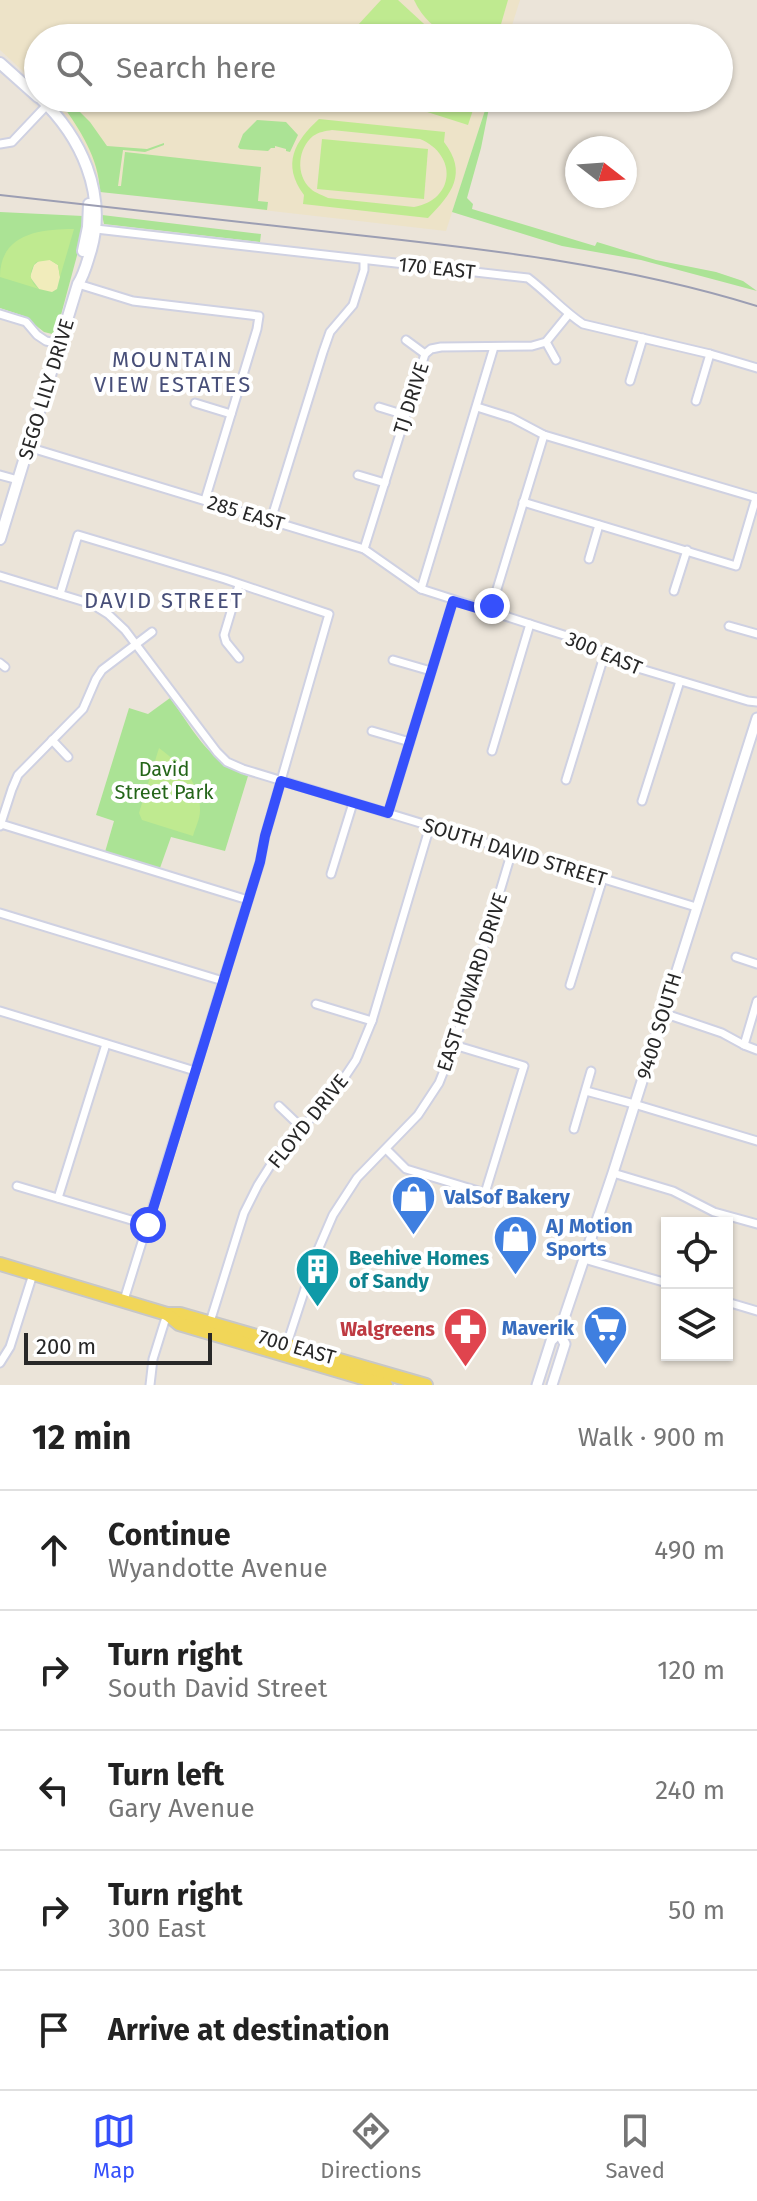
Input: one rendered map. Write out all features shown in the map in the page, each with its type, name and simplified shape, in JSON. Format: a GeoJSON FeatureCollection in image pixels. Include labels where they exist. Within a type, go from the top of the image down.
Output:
{"type":"FeatureCollection","features":[{"type":"Feature","properties":{"kind":"main road","name":"SEGO LILY DRIVE"},"geometry":{"type":"LineString","coordinates":[[0,63],[24,85]]}},
{"type":"Feature","properties":{"kind":"main road","name":"SEGO LILY DRIVE"},"geometry":{"type":"LineString","coordinates":[[52,112],[72,135],[90,171],[93,189],[96,229],[84,275],[78,284]]}},
{"type":"Feature","properties":{"kind":"main road","name":"SEGO LILY DRIVE"},"geometry":{"type":"LineString","coordinates":[[0,539],[78,284],[89,220],[85,163]]}},
{"type":"Feature","properties":{"kind":"main road","name":"700 EAST"},"geometry":{"type":"LineString","coordinates":[[0,1264],[167,1314],[210,1322],[386,1385]]}},
{"type":"Feature","properties":{"kind":"main road","name":"700 EAST"},"geometry":{"type":"LineString","coordinates":[[167,1314],[179,1324],[426,1385]]}},
{"type":"Feature","properties":{"kind":"street"},"geometry":{"type":"LineString","coordinates":[[0,144],[12,142],[33,112]]}},
{"type":"Feature","properties":{"kind":"street","name":"170 EAST"},"geometry":{"type":"LineString","coordinates":[[96,229],[528,278],[568,315],[583,324],[757,368]]}},
{"type":"Feature","properties":{"kind":"street"},"geometry":{"type":"LineString","coordinates":[[271,520],[330,332],[353,305],[364,260]]}},
{"type":"Feature","properties":{"kind":"street"},"geometry":{"type":"LineString","coordinates":[[78,284],[133,301],[259,316],[205,500]]}},
{"type":"Feature","properties":{"kind":"street"},"geometry":{"type":"LineString","coordinates":[[0,314],[26,322],[46,341],[60,344]]}},
{"type":"Feature","properties":{"kind":"street"},"geometry":{"type":"LineString","coordinates":[[556,360],[546,342],[568,315]]}},
{"type":"Feature","properties":{"kind":"street"},"geometry":{"type":"LineString","coordinates":[[630,381],[643,338]]}},
{"type":"Feature","properties":{"kind":"street"},"geometry":{"type":"LineString","coordinates":[[406,340],[425,354]]}},
{"type":"Feature","properties":{"kind":"street","name":"TJ DRIVE"},"geometry":{"type":"LineString","coordinates":[[364,549],[425,354],[441,347],[532,346],[546,342]]}},
{"type":"Feature","properties":{"kind":"street"},"geometry":{"type":"LineString","coordinates":[[421,589],[494,347]]}},
{"type":"Feature","properties":{"kind":"street"},"geometry":{"type":"LineString","coordinates":[[696,401],[710,354]]}},
{"type":"Feature","properties":{"kind":"street"},"geometry":{"type":"LineString","coordinates":[[195,403],[231,414]]}},
{"type":"Feature","properties":{"kind":"street"},"geometry":{"type":"LineString","coordinates":[[379,407],[405,415]]}},
{"type":"Feature","properties":{"kind":"street"},"geometry":{"type":"LineString","coordinates":[[477,407],[512,418],[544,435],[756,498],[736,566],[523,502]]}},
{"type":"Feature","properties":{"kind":"street"},"geometry":{"type":"LineString","coordinates":[[490,612],[544,435]]}},
{"type":"Feature","properties":{"kind":"street","name":"285 EAST"},"geometry":{"type":"LineString","coordinates":[[28,447],[364,549],[421,589],[453,601]]}},
{"type":"Feature","properties":{"kind":"street"},"geometry":{"type":"LineString","coordinates":[[0,475],[18,480]]}},
{"type":"Feature","properties":{"kind":"street"},"geometry":{"type":"LineString","coordinates":[[358,475],[385,483]]}},
{"type":"Feature","properties":{"kind":"street"},"geometry":{"type":"LineString","coordinates":[[589,559],[599,525]]}},
{"type":"Feature","properties":{"kind":"street"},"geometry":{"type":"LineString","coordinates":[[0,576],[60,594],[78,535],[329,614],[248,900],[124,1300]]}},
{"type":"Feature","properties":{"kind":"street"},"geometry":{"type":"LineString","coordinates":[[674,591],[687,550]]}},
{"type":"Feature","properties":{"kind":"street"},"geometry":{"type":"LineString","coordinates":[[239,585],[224,635],[239,658]]}},
{"type":"Feature","properties":{"kind":"street","name":"SOUTH DAVID STREET"},"geometry":{"type":"LineString","coordinates":[[60,594],[92,604],[125,630],[227,762],[696,907]]}},
{"type":"Feature","properties":{"kind":"street"},"geometry":{"type":"LineString","coordinates":[[388,813],[453,601]]}},
{"type":"Feature","properties":{"kind":"street","name":"300 EAST"},"geometry":{"type":"LineString","coordinates":[[453,601],[570,637],[641,669],[757,702]]}},
{"type":"Feature","properties":{"kind":"street"},"geometry":{"type":"LineString","coordinates":[[492,751],[530,624]]}},
{"type":"Feature","properties":{"kind":"street"},"geometry":{"type":"LineString","coordinates":[[729,626],[757,634]]}},
{"type":"Feature","properties":{"kind":"street"},"geometry":{"type":"LineString","coordinates":[[152,632],[102,670],[83,709],[29,763],[15,782],[0,825],[248,900]]}},
{"type":"Feature","properties":{"kind":"street"},"geometry":{"type":"LineString","coordinates":[[566,780],[605,653]]}},
{"type":"Feature","properties":{"kind":"street"},"geometry":{"type":"LineString","coordinates":[[393,660],[431,671]]}},
{"type":"Feature","properties":{"kind":"street"},"geometry":{"type":"LineString","coordinates":[[642,801],[680,681]]}},
{"type":"Feature","properties":{"kind":"street","name":"9400 SOUTH"},"geometry":{"type":"LineString","coordinates":[[537,1385],[551,1341],[559,1333],[613,1173],[757,718]]}},
{"type":"Feature","properties":{"kind":"street"},"geometry":{"type":"LineString","coordinates":[[372,731],[410,742]]}},
{"type":"Feature","properties":{"kind":"street"},"geometry":{"type":"LineString","coordinates":[[52,740],[68,757]]}},
{"type":"Feature","properties":{"kind":"street"},"geometry":{"type":"LineString","coordinates":[[22,755],[29,763]]}},
{"type":"Feature","properties":{"kind":"street"},"geometry":{"type":"LineString","coordinates":[[331,874],[353,803]]}},
{"type":"Feature","properties":{"kind":"street","name":"FLOYD DRIVE"},"geometry":{"type":"LineString","coordinates":[[210,1322],[244,1213],[258,1185],[277,1155],[321,1109],[356,1060],[372,1021],[430,826]]}},
{"type":"Feature","properties":{"kind":"street","name":"EAST HOWARD DRIVE"},"geometry":{"type":"LineString","coordinates":[[285,1350],[317,1252],[333,1215],[357,1178],[412,1122],[439,1083],[454,1045],[512,851]]}},
{"type":"Feature","properties":{"kind":"street"},"geometry":{"type":"LineString","coordinates":[[570,985],[603,878]]}},
{"type":"Feature","properties":{"kind":"street"},"geometry":{"type":"LineString","coordinates":[[0,913],[223,981]]}},
{"type":"Feature","properties":{"kind":"street"},"geometry":{"type":"LineString","coordinates":[[736,957],[757,964]]}},
{"type":"Feature","properties":{"kind":"street"},"geometry":{"type":"LineString","coordinates":[[744,1045],[757,1001]]}},
{"type":"Feature","properties":{"kind":"street"},"geometry":{"type":"LineString","coordinates":[[316,1004],[372,1021]]}},
{"type":"Feature","properties":{"kind":"street"},"geometry":{"type":"LineString","coordinates":[[0,1011],[195,1071]]}},
{"type":"Feature","properties":{"kind":"street"},"geometry":{"type":"LineString","coordinates":[[663,1013],[722,1033],[757,1050]]}},
{"type":"Feature","properties":{"kind":"street"},"geometry":{"type":"LineString","coordinates":[[58,1198],[106,1044]]}},
{"type":"Feature","properties":{"kind":"street"},"geometry":{"type":"LineString","coordinates":[[386,1149],[406,1169],[485,1193],[524,1066],[454,1045]]}},
{"type":"Feature","properties":{"kind":"street"},"geometry":{"type":"LineString","coordinates":[[574,1129],[591,1071]]}},
{"type":"Feature","properties":{"kind":"street"},"geometry":{"type":"LineString","coordinates":[[586,1091],[757,1141]]}},
{"type":"Feature","properties":{"kind":"street"},"geometry":{"type":"LineString","coordinates":[[279,1106],[301,1127]]}},
{"type":"Feature","properties":{"kind":"street"},"geometry":{"type":"LineString","coordinates":[[613,1173],[673,1191],[714,1212],[757,1224]]}},
{"type":"Feature","properties":{"kind":"street"},"geometry":{"type":"LineString","coordinates":[[17,1186],[148,1225]]}},
{"type":"Feature","properties":{"kind":"street"},"geometry":{"type":"LineString","coordinates":[[584,1259],[661,1281]]}},
{"type":"Feature","properties":{"kind":"street"},"geometry":{"type":"LineString","coordinates":[[0,1363],[10,1347],[33,1274]]}},
{"type":"Feature","properties":{"kind":"street"},"geometry":{"type":"LineString","coordinates":[[733,1304],[757,1311]]}},
{"type":"Feature","properties":{"kind":"street"},"geometry":{"type":"LineString","coordinates":[[150,1385],[155,1347],[167,1314]]}},
{"type":"Feature","properties":{"kind":"street","name":"9400 SOUTH"},"geometry":{"type":"LineString","coordinates":[[552,1385],[565,1344],[559,1333]]}},
{"type":"Feature","properties":{"kind":"shaded area"},"geometry":{"type":"Polygon","coordinates":[[[0,0],[520,0],[512,24],[24,24],[24,72],[0,50],[0,0]]]}},
{"type":"Feature","properties":{"kind":"shaded area"},"geometry":{"type":"Polygon","coordinates":[[[62,112],[484,112],[446,231],[98,191],[95,173],[81,137],[62,112]]]}},
{"type":"Feature","properties":{"kind":"green space"},"geometry":{"type":"Polygon","coordinates":[[[381,0],[398,0],[424,24],[359,24],[381,0]]]}},
{"type":"Feature","properties":{"kind":"green space"},"geometry":{"type":"Polygon","coordinates":[[[414,0],[508,0],[501,24],[432,24],[414,0]]]}},
{"type":"Feature","properties":{"kind":"green space"},"geometry":{"type":"Polygon","coordinates":[[[67,112],[80,112],[107,146],[147,149],[164,143],[145,152],[123,150],[118,186],[121,186],[125,152],[261,167],[258,201],[268,202],[267,210],[100,192],[96,168],[81,134],[67,112]]]}},
{"type":"Feature","properties":{"kind":"green space"},"geometry":{"type":"Polygon","coordinates":[[[427,112],[472,112],[468,125],[427,112]]]}},
{"type":"Feature","properties":{"kind":"green space"},"geometry":{"type":"Polygon","coordinates":[[[484,112],[488,112],[467,198],[473,204],[472,209],[595,246],[597,242],[656,260],[716,272],[743,281],[757,291],[641,260],[562,246],[452,212],[484,112]]]}},
{"type":"Feature","properties":{"kind":"green space"},"geometry":{"type":"Polygon","coordinates":[[[319,119],[445,132],[444,142],[451,153],[456,173],[450,192],[428,218],[303,204],[304,195],[297,184],[292,163],[303,136],[319,119]],[[332,130],[320,133],[304,147],[300,162],[302,176],[313,190],[328,198],[414,207],[428,203],[444,187],[446,166],[441,155],[420,139],[332,130]]]}},
{"type":"Feature","properties":{"kind":"green space"},"geometry":{"type":"Polygon","coordinates":[[[257,120],[286,122],[298,135],[290,152],[275,146],[268,151],[240,149],[243,134],[257,120]]]}},
{"type":"Feature","properties":{"kind":"green space"},"geometry":{"type":"Polygon","coordinates":[[[322,139],[428,149],[424,199],[317,189],[322,139]]]}},
{"type":"Feature","properties":{"kind":"green space"},"geometry":{"type":"Polygon","coordinates":[[[0,212],[83,216],[82,237],[58,326],[52,334],[44,332],[24,316],[0,308],[0,212]]]}},
{"type":"Feature","properties":{"kind":"green space"},"geometry":{"type":"Polygon","coordinates":[[[102,215],[261,234],[260,242],[104,224],[102,215]]]}},
{"type":"Feature","properties":{"kind":"green space"},"geometry":{"type":"Polygon","coordinates":[[[74,229],[60,277],[58,265],[50,260],[36,262],[32,269],[32,280],[39,289],[0,277],[2,263],[14,243],[35,233],[74,229]]]}},
{"type":"Feature","properties":{"kind":"green space","name":"David Street Park"},"geometry":{"type":"Polygon","coordinates":[[[170,698],[212,754],[248,776],[225,851],[171,837],[160,868],[105,852],[114,821],[96,815],[129,708],[148,714],[170,698]]]}},
{"type":"Feature","properties":{"kind":"green space"},"geometry":{"type":"Polygon","coordinates":[[[159,748],[181,767],[197,791],[200,814],[193,836],[142,820],[139,813],[159,748]]]}},
{"type":"Feature","properties":{"kind":"sand"},"geometry":{"type":"Polygon","coordinates":[[[40,260],[50,260],[58,265],[60,277],[57,289],[52,292],[39,289],[30,277],[34,265],[40,260]]]}},
{"type":"Feature","properties":{"kind":"tram line"},"geometry":{"type":"LineString","coordinates":[[0,195],[509,253],[608,269],[757,306]]}},
{"type":"Feature","properties":{"kind":"place","name":"ValSof Bakery"},"geometry":{"type":"Point","coordinates":[413,1236]}},
{"type":"Feature","properties":{"kind":"place","name":"AJ Motion Sports"},"geometry":{"type":"Point","coordinates":[515,1276]}},
{"type":"Feature","properties":{"kind":"place","name":"Beehive Homes of Sandy"},"geometry":{"type":"Point","coordinates":[318,1308]}},
{"type":"Feature","properties":{"kind":"place","name":"Maverik"},"geometry":{"type":"Point","coordinates":[605,1367]}},
{"type":"Feature","properties":{"kind":"place","name":"Walgreens"},"geometry":{"type":"Point","coordinates":[466,1368]}},
{"type":"Feature","properties":{"kind":"district","name":"MOUNTAIN VIEW ESTATES"},"geometry":{"type":"Point","coordinates":[173,372]}},
{"type":"Feature","properties":{"kind":"district","name":"DAVID STREET"},"geometry":{"type":"Point","coordinates":[164,600]}},
{"type":"Feature","properties":{"kind":"route"},"geometry":{"type":"LineString","coordinates":[[148,1225],[260,862],[281,781],[388,813],[453,601],[490,612],[492,606]]}}]}
